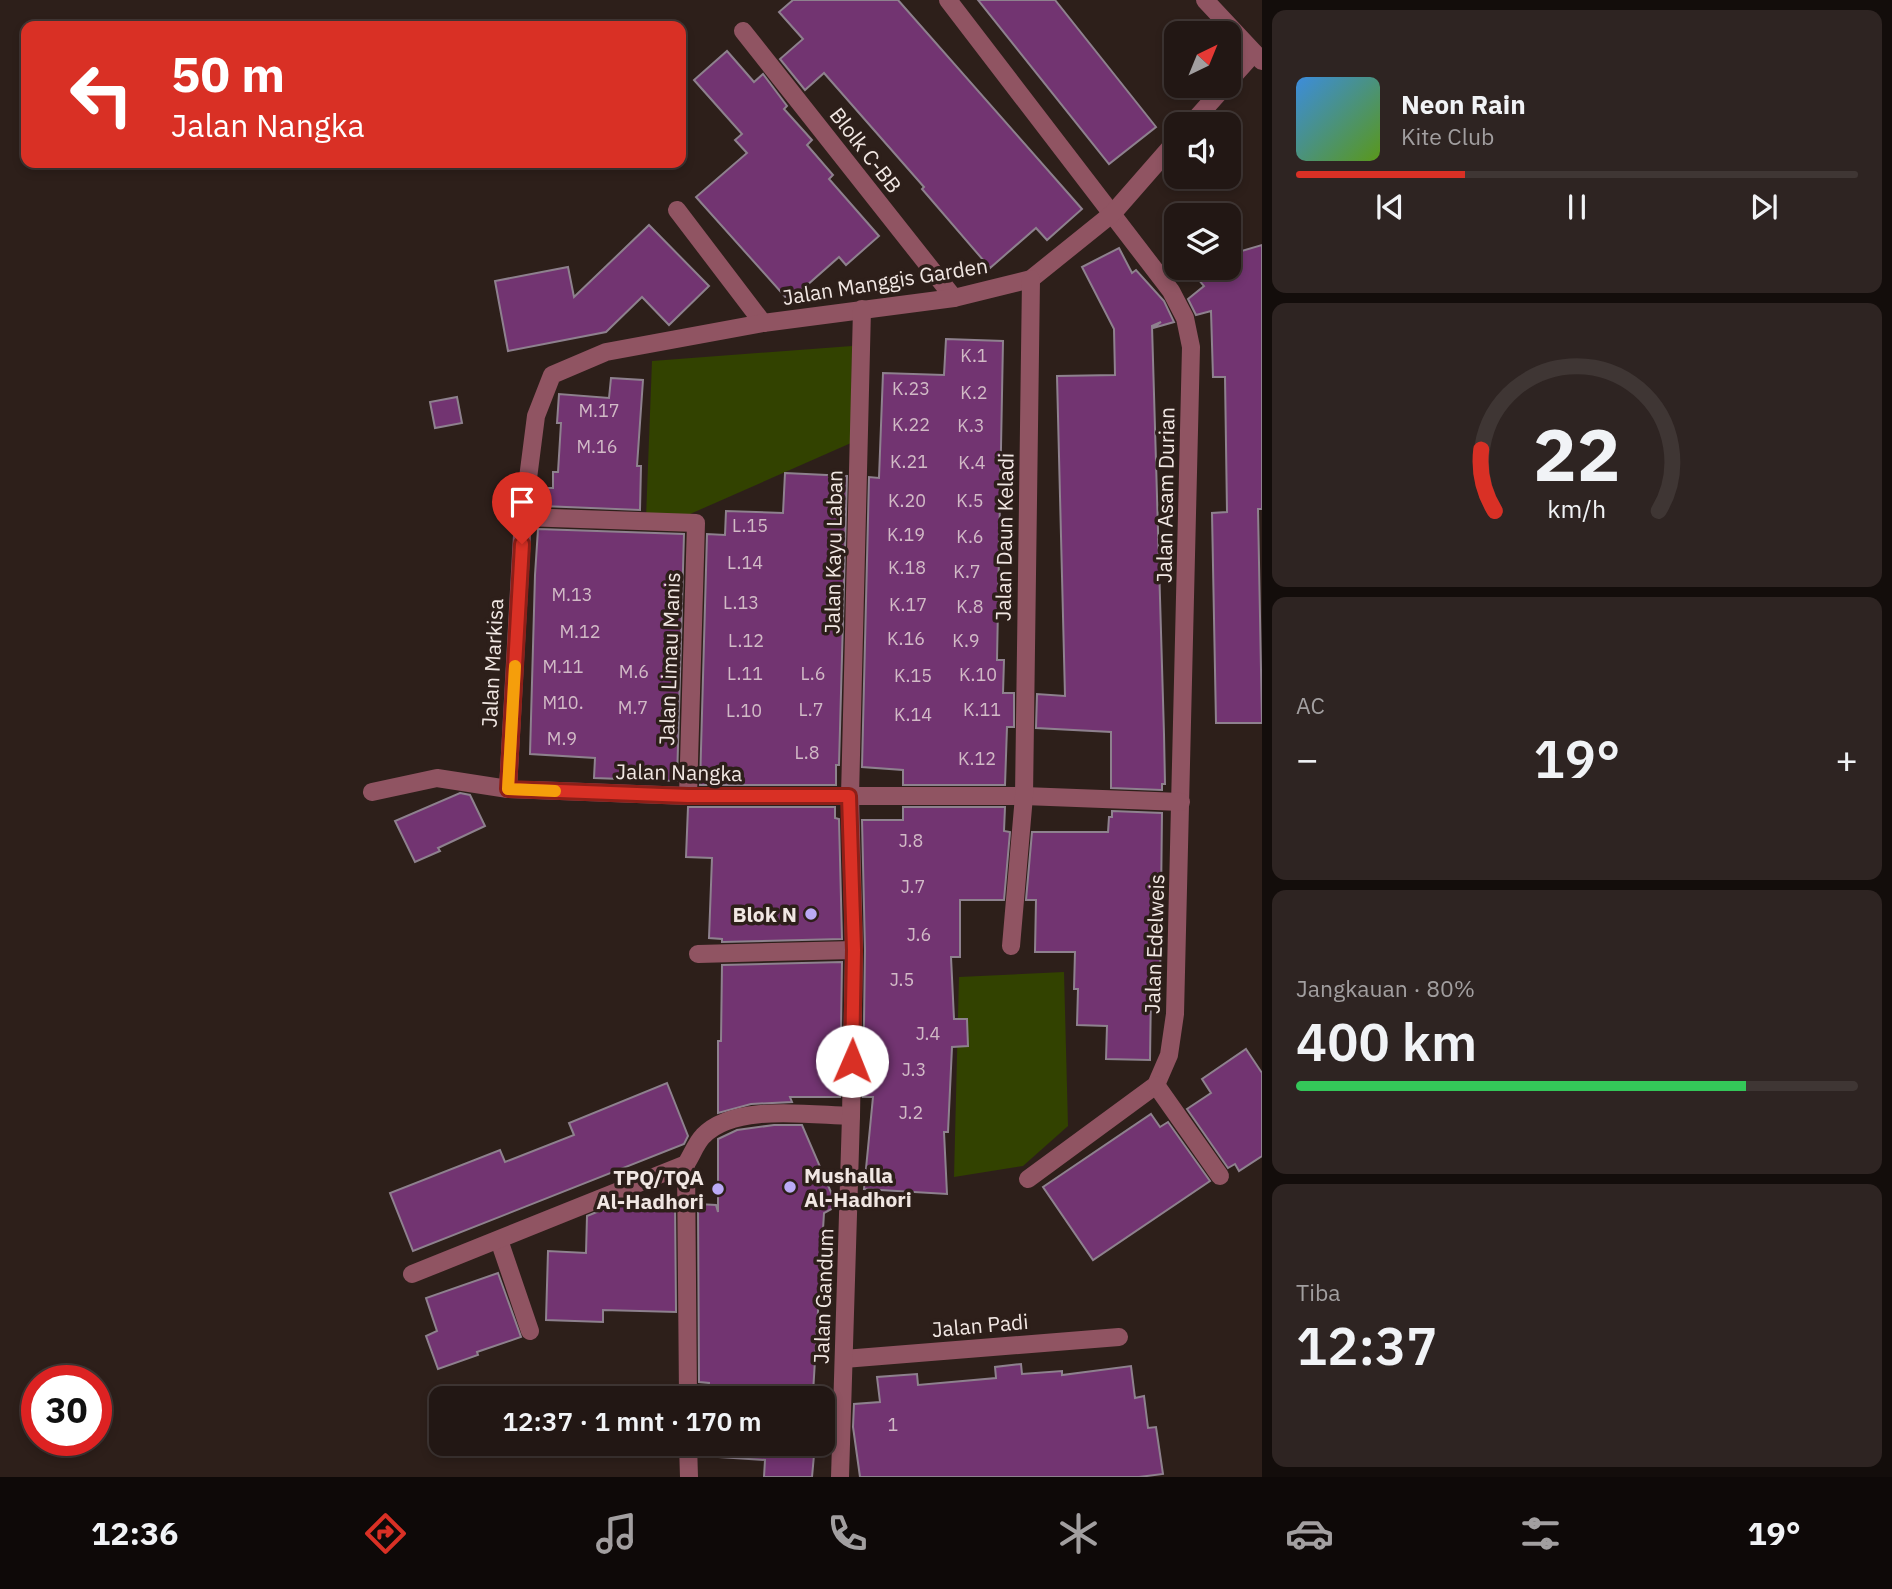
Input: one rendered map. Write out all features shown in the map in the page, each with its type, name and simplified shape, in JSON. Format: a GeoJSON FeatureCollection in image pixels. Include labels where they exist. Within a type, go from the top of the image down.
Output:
{"type":"FeatureCollection","features":[{"type":"Feature","properties":{"kind":"street","name":"Jalan Asam Durian"},"geometry":{"type":"LineString","coordinates":[[948,0],[1113,213],[1171,291],[1185,318],[1191,347],[1181,802]]}},
{"type":"Feature","properties":{"kind":"street"},"geometry":{"type":"LineString","coordinates":[[1205,0],[1258,57],[1241,71]]}},
{"type":"Feature","properties":{"kind":"street","name":"Blolk C-BB"},"geometry":{"type":"LineString","coordinates":[[743,31],[954,298]]}},
{"type":"Feature","properties":{"kind":"street"},"geometry":{"type":"LineString","coordinates":[[1202,112],[1214,98]]}},
{"type":"Feature","properties":{"kind":"street","name":"Jalan Manggis Garden"},"geometry":{"type":"LineString","coordinates":[[552,375],[606,352],[763,323],[954,298],[1031,279],[1113,213],[1164,155]]}},
{"type":"Feature","properties":{"kind":"street"},"geometry":{"type":"LineString","coordinates":[[677,210],[763,323]]}},
{"type":"Feature","properties":{"kind":"street","name":"Jalan Daun Keladi"},"geometry":{"type":"LineString","coordinates":[[1011,946],[1024,796],[1031,279]]}},
{"type":"Feature","properties":{"kind":"street","name":"Jalan Kayu Laban"},"geometry":{"type":"LineString","coordinates":[[854,950],[849,796],[862,309]]}},
{"type":"Feature","properties":{"kind":"street","name":"Jalan Markisa"},"geometry":{"type":"LineString","coordinates":[[508,789],[523,517],[536,416],[552,375]]}},
{"type":"Feature","properties":{"kind":"street","name":"Jalan Limau Manis"},"geometry":{"type":"LineString","coordinates":[[523,517],[696,523],[688,796]]}},
{"type":"Feature","properties":{"kind":"street","name":"Jalan Nangka"},"geometry":{"type":"LineString","coordinates":[[372,792],[437,778],[508,789],[688,796],[1024,796],[1181,802]]}},
{"type":"Feature","properties":{"kind":"street","name":"Jalan Edelweis"},"geometry":{"type":"LineString","coordinates":[[1156,1085],[1169,1055],[1173,1036],[1181,802]]}},
{"type":"Feature","properties":{"kind":"street"},"geometry":{"type":"LineString","coordinates":[[698,954],[854,950]]}},
{"type":"Feature","properties":{"kind":"street","name":"Jalan Gandum"},"geometry":{"type":"LineString","coordinates":[[840,1477],[854,950]]}},
{"type":"Feature","properties":{"kind":"street"},"geometry":{"type":"LineString","coordinates":[[1028,1179],[1156,1085],[1220,1176]]}},
{"type":"Feature","properties":{"kind":"street"},"geometry":{"type":"LineString","coordinates":[[688,1386],[686,1164],[703,1136],[723,1123],[762,1113],[851,1116]]}},
{"type":"Feature","properties":{"kind":"street"},"geometry":{"type":"LineString","coordinates":[[412,1274],[686,1164]]}},
{"type":"Feature","properties":{"kind":"street"},"geometry":{"type":"LineString","coordinates":[[499,1240],[530,1331]]}},
{"type":"Feature","properties":{"kind":"street","name":"Jalan Padi"},"geometry":{"type":"LineString","coordinates":[[844,1359],[1119,1337]]}},
{"type":"Feature","properties":{"kind":"street"},"geometry":{"type":"LineString","coordinates":[[688,1456],[689,1477]]}},
{"type":"Feature","properties":{"kind":"green space"},"geometry":{"type":"Polygon","coordinates":[[[852,346],[851,443],[681,518],[646,518],[652,361],[852,346]]]}},
{"type":"Feature","properties":{"kind":"green space"},"geometry":{"type":"Polygon","coordinates":[[[1064,972],[1068,1126],[1023,1166],[954,1177],[959,977],[1064,972]]]}},
{"type":"Feature","properties":{"kind":"building"},"geometry":{"type":"Polygon","coordinates":[[[793,0],[898,0],[1082,209],[1047,240],[1036,228],[990,268],[922,189],[924,187],[824,73],[805,90],[780,59],[803,39],[779,12],[793,0]]]}},
{"type":"Feature","properties":{"kind":"building"},"geometry":{"type":"Polygon","coordinates":[[[978,0],[1055,0],[1156,127],[1109,164],[978,0]]]}},
{"type":"Feature","properties":{"kind":"building"},"geometry":{"type":"Polygon","coordinates":[[[727,51],[754,82],[763,74],[787,106],[784,109],[812,140],[807,145],[833,175],[829,179],[879,236],[846,265],[839,257],[789,301],[696,197],[747,153],[735,140],[742,134],[694,80],[727,51]]]}},
{"type":"Feature","properties":{"kind":"building"},"geometry":{"type":"Polygon","coordinates":[[[649,225],[709,286],[669,325],[642,297],[606,332],[508,351],[495,281],[568,267],[574,297],[649,225]]]}},
{"type":"Feature","properties":{"kind":"building"},"geometry":{"type":"Polygon","coordinates":[[[1262,245],[1262,509],[1258,509],[1262,723],[1216,723],[1212,513],[1227,512],[1225,377],[1213,377],[1211,311],[1196,315],[1188,299],[1204,286],[1199,280],[1241,280],[1241,251],[1262,245]]]}},
{"type":"Feature","properties":{"kind":"building"},"geometry":{"type":"Polygon","coordinates":[[[1119,248],[1132,273],[1136,270],[1164,301],[1174,322],[1153,328],[1161,322],[1152,326],[1164,734],[1165,784],[1162,784],[1162,790],[1111,788],[1111,732],[1036,728],[1037,694],[1065,696],[1057,376],[1115,375],[1114,329],[1082,267],[1119,248]]]}},
{"type":"Feature","properties":{"kind":"building"},"geometry":{"type":"Polygon","coordinates":[[[946,339],[1003,341],[997,660],[1004,660],[1003,693],[1014,693],[1014,727],[1007,727],[1005,785],[903,785],[903,770],[862,767],[869,477],[879,478],[883,373],[944,375],[946,339]]]}},
{"type":"Feature","properties":{"kind":"building"},"geometry":{"type":"Polygon","coordinates":[[[611,378],[643,380],[637,466],[641,466],[640,510],[542,506],[542,488],[553,488],[553,472],[558,472],[561,423],[557,423],[559,394],[609,398],[611,378]]]}},
{"type":"Feature","properties":{"kind":"building"},"geometry":{"type":"Polygon","coordinates":[[[457,397],[462,423],[435,428],[430,402],[457,397]]]}},
{"type":"Feature","properties":{"kind":"building"},"geometry":{"type":"Polygon","coordinates":[[[785,473],[847,476],[839,765],[836,765],[836,785],[700,785],[707,534],[725,535],[726,511],[783,513],[785,473]]]}},
{"type":"Feature","properties":{"kind":"building"},"geometry":{"type":"Polygon","coordinates":[[[538,529],[684,534],[677,781],[594,778],[595,758],[530,754],[538,529]]]}},
{"type":"Feature","properties":{"kind":"building"},"geometry":{"type":"Polygon","coordinates":[[[460,793],[470,795],[485,826],[415,862],[395,821],[460,793]]]}},
{"type":"Feature","properties":{"kind":"building"},"geometry":{"type":"Polygon","coordinates":[[[688,807],[835,807],[835,818],[839,819],[842,939],[722,942],[722,939],[709,938],[712,858],[686,857],[688,807]]]}},
{"type":"Feature","properties":{"kind":"building"},"geometry":{"type":"Polygon","coordinates":[[[903,807],[1005,807],[1004,831],[1010,832],[1004,900],[960,900],[960,957],[951,957],[954,1019],[967,1019],[968,1046],[952,1047],[948,1132],[944,1132],[947,1194],[864,1189],[873,1097],[863,1097],[865,950],[862,820],[903,820],[903,807]]]}},
{"type":"Feature","properties":{"kind":"building"},"geometry":{"type":"Polygon","coordinates":[[[1112,811],[1162,813],[1160,990],[1151,990],[1150,1060],[1106,1059],[1107,1026],[1077,1025],[1075,952],[1035,952],[1036,900],[1026,900],[1032,832],[1108,832],[1112,811]]]}},
{"type":"Feature","properties":{"kind":"building"},"geometry":{"type":"Polygon","coordinates":[[[842,962],[840,1097],[790,1097],[792,1102],[751,1104],[718,1113],[722,965],[842,962]]]}},
{"type":"Feature","properties":{"kind":"building"},"geometry":{"type":"Polygon","coordinates":[[[1246,1049],[1262,1073],[1262,1156],[1239,1171],[1235,1164],[1228,1168],[1187,1109],[1211,1093],[1202,1079],[1246,1049]]]}},
{"type":"Feature","properties":{"kind":"building"},"geometry":{"type":"Polygon","coordinates":[[[667,1083],[688,1136],[684,1144],[413,1251],[390,1193],[500,1150],[505,1162],[574,1135],[569,1123],[667,1083]]]}},
{"type":"Feature","properties":{"kind":"building"},"geometry":{"type":"Polygon","coordinates":[[[1151,1114],[1160,1127],[1168,1122],[1210,1181],[1093,1260],[1043,1187],[1151,1114]]]}},
{"type":"Feature","properties":{"kind":"building"},"geometry":{"type":"Polygon","coordinates":[[[774,1125],[802,1125],[837,1206],[824,1213],[813,1386],[709,1386],[709,1383],[699,1382],[698,1204],[716,1205],[718,1212],[718,1139],[737,1130],[774,1125]]]}},
{"type":"Feature","properties":{"kind":"building"},"geometry":{"type":"Polygon","coordinates":[[[626,1200],[675,1203],[676,1312],[603,1310],[603,1322],[546,1320],[548,1251],[586,1253],[587,1216],[626,1200]]]}},
{"type":"Feature","properties":{"kind":"building"},"geometry":{"type":"Polygon","coordinates":[[[498,1273],[521,1337],[438,1369],[426,1336],[437,1331],[426,1298],[498,1273]]]}},
{"type":"Feature","properties":{"kind":"building"},"geometry":{"type":"Polygon","coordinates":[[[1021,1364],[1022,1374],[1062,1371],[1062,1375],[1131,1366],[1135,1398],[1144,1396],[1148,1428],[1156,1427],[1163,1474],[1139,1477],[860,1477],[853,1427],[854,1404],[880,1402],[877,1377],[917,1374],[918,1385],[996,1378],[995,1367],[1021,1364]]]}},
{"type":"Feature","properties":{"kind":"building"},"geometry":{"type":"Polygon","coordinates":[[[704,1456],[814,1456],[812,1477],[764,1477],[765,1460],[704,1456]]]}},
{"type":"Feature","properties":{"kind":"slow traffic"},"geometry":{"type":"LineString","coordinates":[[515,666],[508,789],[555,791]]}},
{"type":"Feature","properties":{"kind":"place","name":"Blok N"},"geometry":{"type":"Point","coordinates":[811,914]}},
{"type":"Feature","properties":{"kind":"place","name":"Mushalla Al-Hadhori"},"geometry":{"type":"Point","coordinates":[790,1187]}},
{"type":"Feature","properties":{"kind":"place","name":"TPQ/TQA Al-Hadhori"},"geometry":{"type":"Point","coordinates":[718,1189]}},
{"type":"Feature","properties":{"kind":"route"},"geometry":{"type":"LineString","coordinates":[[522,544],[508,789],[688,796],[849,796],[854,950],[852,1061]]}}]}
